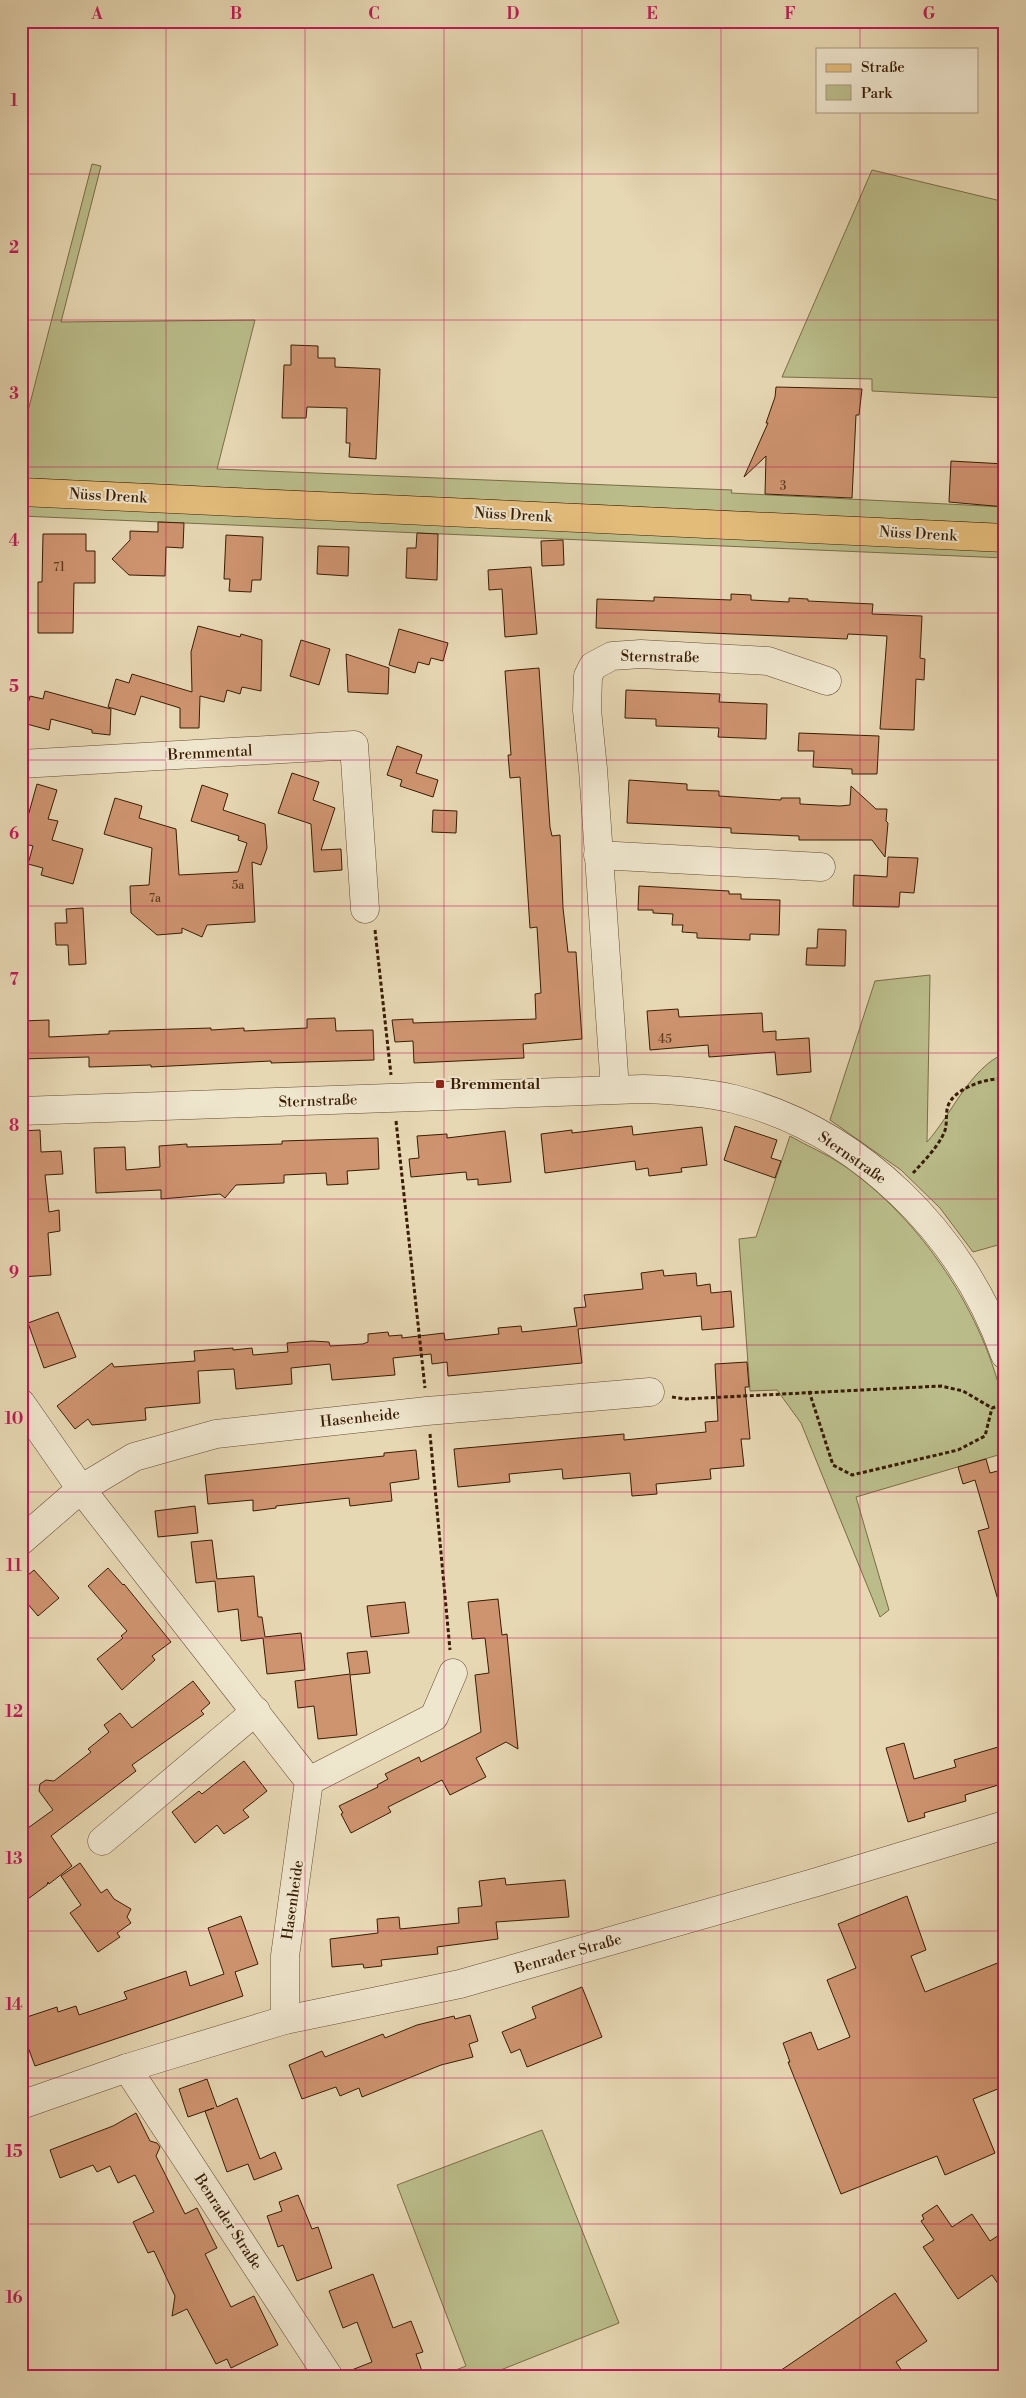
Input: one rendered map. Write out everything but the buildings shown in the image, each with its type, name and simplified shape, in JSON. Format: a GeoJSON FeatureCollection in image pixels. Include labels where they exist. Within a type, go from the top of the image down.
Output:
{"type":"FeatureCollection","features":[{"type":"Feature","properties":{"kind":"main road","name":"Nüss Drenk"},"geometry":{"type":"LineString","coordinates":[[21,492],[1005,538]]}},
{"type":"Feature","properties":{"kind":"street","name":"Sternstraße"},"geometry":{"type":"LineString","coordinates":[[615,1089],[593,769],[587,710],[588,676],[593,666],[612,656],[641,654],[768,661],[827,681]]}},
{"type":"Feature","properties":{"kind":"street","name":"Bremmental"},"geometry":{"type":"LineString","coordinates":[[21,764],[354,745],[365,909]]}},
{"type":"Feature","properties":{"kind":"street"},"geometry":{"type":"LineString","coordinates":[[598,855],[821,867]]}},
{"type":"Feature","properties":{"kind":"street","name":"Sternstraße"},"geometry":{"type":"LineString","coordinates":[[21,1111],[615,1089],[663,1089],[702,1093],[734,1100],[769,1111],[802,1125],[833,1142],[898,1191],[922,1214],[966,1274],[983,1302],[1005,1355]]}},
{"type":"Feature","properties":{"kind":"street","name":"Hasenheide"},"geometry":{"type":"LineString","coordinates":[[21,1542],[81,1489],[134,1457],[216,1434],[427,1411],[650,1392]]}},
{"type":"Feature","properties":{"kind":"street"},"geometry":{"type":"LineString","coordinates":[[21,1403],[81,1489],[309,1781],[434,1717],[453,1673]]}},
{"type":"Feature","properties":{"kind":"street"},"geometry":{"type":"LineString","coordinates":[[102,1841],[256,1711]]}},
{"type":"Feature","properties":{"kind":"street","name":"Hasenheide"},"geometry":{"type":"LineString","coordinates":[[285,2020],[285,1956],[309,1781]]}},
{"type":"Feature","properties":{"kind":"street","name":"Benrader Straße"},"geometry":{"type":"LineString","coordinates":[[23,2099],[285,2020],[460,1984],[798,1888],[1005,1825]]}},
{"type":"Feature","properties":{"kind":"street","name":"Benrader Straße"},"geometry":{"type":"LineString","coordinates":[[127,2068],[329,2377]]}},
{"type":"Feature","properties":{"kind":"path"},"geometry":{"type":"LineString","coordinates":[[365,909],[374,921],[427,1411],[453,1673]]}},
{"type":"Feature","properties":{"kind":"path"},"geometry":{"type":"LineString","coordinates":[[898,1191],[935,1147],[945,1131],[948,1105],[960,1091],[996,1078],[1005,1079]]}},
{"type":"Feature","properties":{"kind":"path"},"geometry":{"type":"LineString","coordinates":[[650,1392],[684,1399],[809,1391],[941,1386],[963,1391],[992,1408],[1005,1404]]}},
{"type":"Feature","properties":{"kind":"path"},"geometry":{"type":"LineString","coordinates":[[809,1391],[833,1465],[852,1475],[958,1450],[985,1436],[992,1408]]}},
{"type":"Feature","properties":{"kind":"green space"},"geometry":{"type":"Polygon","coordinates":[[[92,164],[101,166],[61,322],[255,320],[217,469],[732,490],[731,493],[1005,507],[1005,524],[21,478],[21,438],[92,164]]]}},
{"type":"Feature","properties":{"kind":"green space"},"geometry":{"type":"Polygon","coordinates":[[[872,170],[1005,202],[1005,398],[872,391],[872,379],[782,377],[872,170]]]}},
{"type":"Feature","properties":{"kind":"green space"},"geometry":{"type":"Polygon","coordinates":[[[21,504],[995,550],[1005,552],[1005,558],[21,516],[21,504]]]}},
{"type":"Feature","properties":{"kind":"green space"},"geometry":{"type":"Polygon","coordinates":[[[930,975],[927,1142],[971,1081],[992,1060],[1005,1053],[1005,1243],[973,1252],[940,1208],[901,1170],[830,1120],[875,981],[930,975]]]}},
{"type":"Feature","properties":{"kind":"green space"},"geometry":{"type":"Polygon","coordinates":[[[790,1136],[837,1161],[872,1187],[923,1241],[946,1271],[982,1338],[995,1372],[1005,1412],[1005,1453],[856,1497],[889,1610],[880,1617],[801,1423],[777,1390],[750,1391],[739,1239],[756,1237],[790,1136]]]}},
{"type":"Feature","properties":{"kind":"green space"},"geometry":{"type":"Polygon","coordinates":[[[542,2130],[619,2323],[483,2377],[438,2377],[466,2366],[397,2185],[542,2130]]]}},
{"type":"Feature","properties":{"kind":"place","name":"Bremmental"},"geometry":{"type":"Point","coordinates":[440,1084]}}]}
